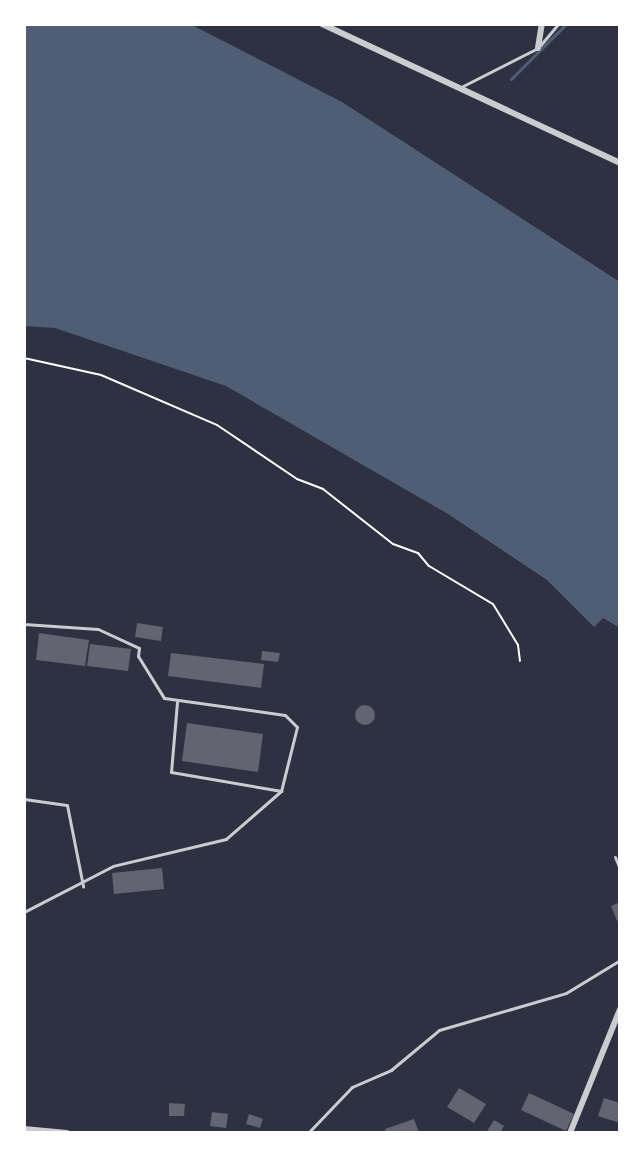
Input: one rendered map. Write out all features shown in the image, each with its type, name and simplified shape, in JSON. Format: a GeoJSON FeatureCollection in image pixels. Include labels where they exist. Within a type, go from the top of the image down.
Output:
{"type":"FeatureCollection","features":[{"type":"Feature","properties":{"kind":"street"},"geometry":{"type":"LineString","coordinates":[[322,24],[463,86],[620,163]]}},
{"type":"Feature","properties":{"kind":"street"},"geometry":{"type":"LineString","coordinates":[[538,48],[542,24]]}},
{"type":"Feature","properties":{"kind":"street"},"geometry":{"type":"LineString","coordinates":[[570,1133],[620,1009]]}},
{"type":"Feature","properties":{"kind":"street"},"geometry":{"type":"LineString","coordinates":[[24,1129],[67,1133]]}},
{"type":"Feature","properties":{"kind":"lane"},"geometry":{"type":"LineString","coordinates":[[463,86],[538,48],[558,24]]}},
{"type":"Feature","properties":{"kind":"lane"},"geometry":{"type":"LineString","coordinates":[[24,624],[98,629],[139,648],[138,656],[164,698],[293,719],[297,727],[281,791],[216,845],[113,866],[83,886],[24,912]]}},
{"type":"Feature","properties":{"kind":"lane"},"geometry":{"type":"LineString","coordinates":[[177,702],[171,772],[281,791]]}},
{"type":"Feature","properties":{"kind":"lane"},"geometry":{"type":"LineString","coordinates":[[24,799],[67,805],[83,886]]}},
{"type":"Feature","properties":{"kind":"lane"},"geometry":{"type":"LineString","coordinates":[[615,857],[620,869]]}},
{"type":"Feature","properties":{"kind":"lane"},"geometry":{"type":"LineString","coordinates":[[308,1133],[352,1087],[391,1070],[439,1030],[566,993],[620,960]]}},
{"type":"Feature","properties":{"kind":"path"},"geometry":{"type":"LineString","coordinates":[[24,358],[101,375],[217,425],[297,479],[323,489],[393,544],[418,553],[429,566],[493,604],[518,645],[520,661]]}},
{"type":"Feature","properties":{"kind":"water"},"geometry":{"type":"Polygon","coordinates":[[[24,24],[190,24],[342,102],[620,282],[620,628],[603,618],[594,627],[547,580],[448,514],[226,386],[55,328],[24,326],[24,24]]]}},
{"type":"Feature","properties":{"kind":"building"},"geometry":{"type":"Polygon","coordinates":[[[137,623],[163,627],[161,641],[135,637],[137,623]]]}},
{"type":"Feature","properties":{"kind":"building"},"geometry":{"type":"Polygon","coordinates":[[[39,633],[89,640],[85,666],[36,660],[39,633]]]}},
{"type":"Feature","properties":{"kind":"building"},"geometry":{"type":"Polygon","coordinates":[[[90,644],[131,649],[128,671],[87,666],[90,644]]]}},
{"type":"Feature","properties":{"kind":"building"},"geometry":{"type":"Polygon","coordinates":[[[262,651],[280,653],[278,662],[261,660],[262,651]]]}},
{"type":"Feature","properties":{"kind":"building"},"geometry":{"type":"Polygon","coordinates":[[[171,653],[264,664],[261,688],[168,676],[171,653]]]}},
{"type":"Feature","properties":{"kind":"building"},"geometry":{"type":"Polygon","coordinates":[[[361,705],[369,705],[375,715],[369,725],[361,725],[355,719],[355,711],[361,705]]]}},
{"type":"Feature","properties":{"kind":"building"},"geometry":{"type":"Polygon","coordinates":[[[187,723],[263,734],[258,772],[182,761],[187,723]]]}},
{"type":"Feature","properties":{"kind":"building"},"geometry":{"type":"Polygon","coordinates":[[[162,868],[164,889],[114,894],[112,873],[162,868]]]}},
{"type":"Feature","properties":{"kind":"building"},"geometry":{"type":"Polygon","coordinates":[[[620,902],[620,928],[611,906],[620,902]]]}},
{"type":"Feature","properties":{"kind":"building"},"geometry":{"type":"Polygon","coordinates":[[[459,1088],[486,1104],[474,1123],[447,1107],[459,1088]]]}},
{"type":"Feature","properties":{"kind":"building"},"geometry":{"type":"Polygon","coordinates":[[[529,1093],[574,1114],[566,1131],[521,1110],[529,1093]]]}},
{"type":"Feature","properties":{"kind":"building"},"geometry":{"type":"Polygon","coordinates":[[[604,1098],[620,1103],[620,1123],[598,1116],[604,1098]]]}},
{"type":"Feature","properties":{"kind":"building"},"geometry":{"type":"Polygon","coordinates":[[[169,1103],[185,1104],[184,1116],[169,1116],[169,1103]]]}},
{"type":"Feature","properties":{"kind":"building"},"geometry":{"type":"Polygon","coordinates":[[[212,1112],[228,1114],[226,1128],[210,1126],[212,1112]]]}},
{"type":"Feature","properties":{"kind":"building"},"geometry":{"type":"Polygon","coordinates":[[[249,1114],[263,1119],[260,1128],[246,1124],[249,1114]]]}},
{"type":"Feature","properties":{"kind":"building"},"geometry":{"type":"Polygon","coordinates":[[[414,1119],[419,1133],[386,1133],[385,1129],[414,1119]]]}},
{"type":"Feature","properties":{"kind":"building"},"geometry":{"type":"Polygon","coordinates":[[[494,1120],[504,1126],[500,1133],[486,1133],[494,1120]]]}},
{"type":"Feature","properties":{"kind":"waterway"},"geometry":{"type":"LineString","coordinates":[[511,79],[566,24]]}}]}
